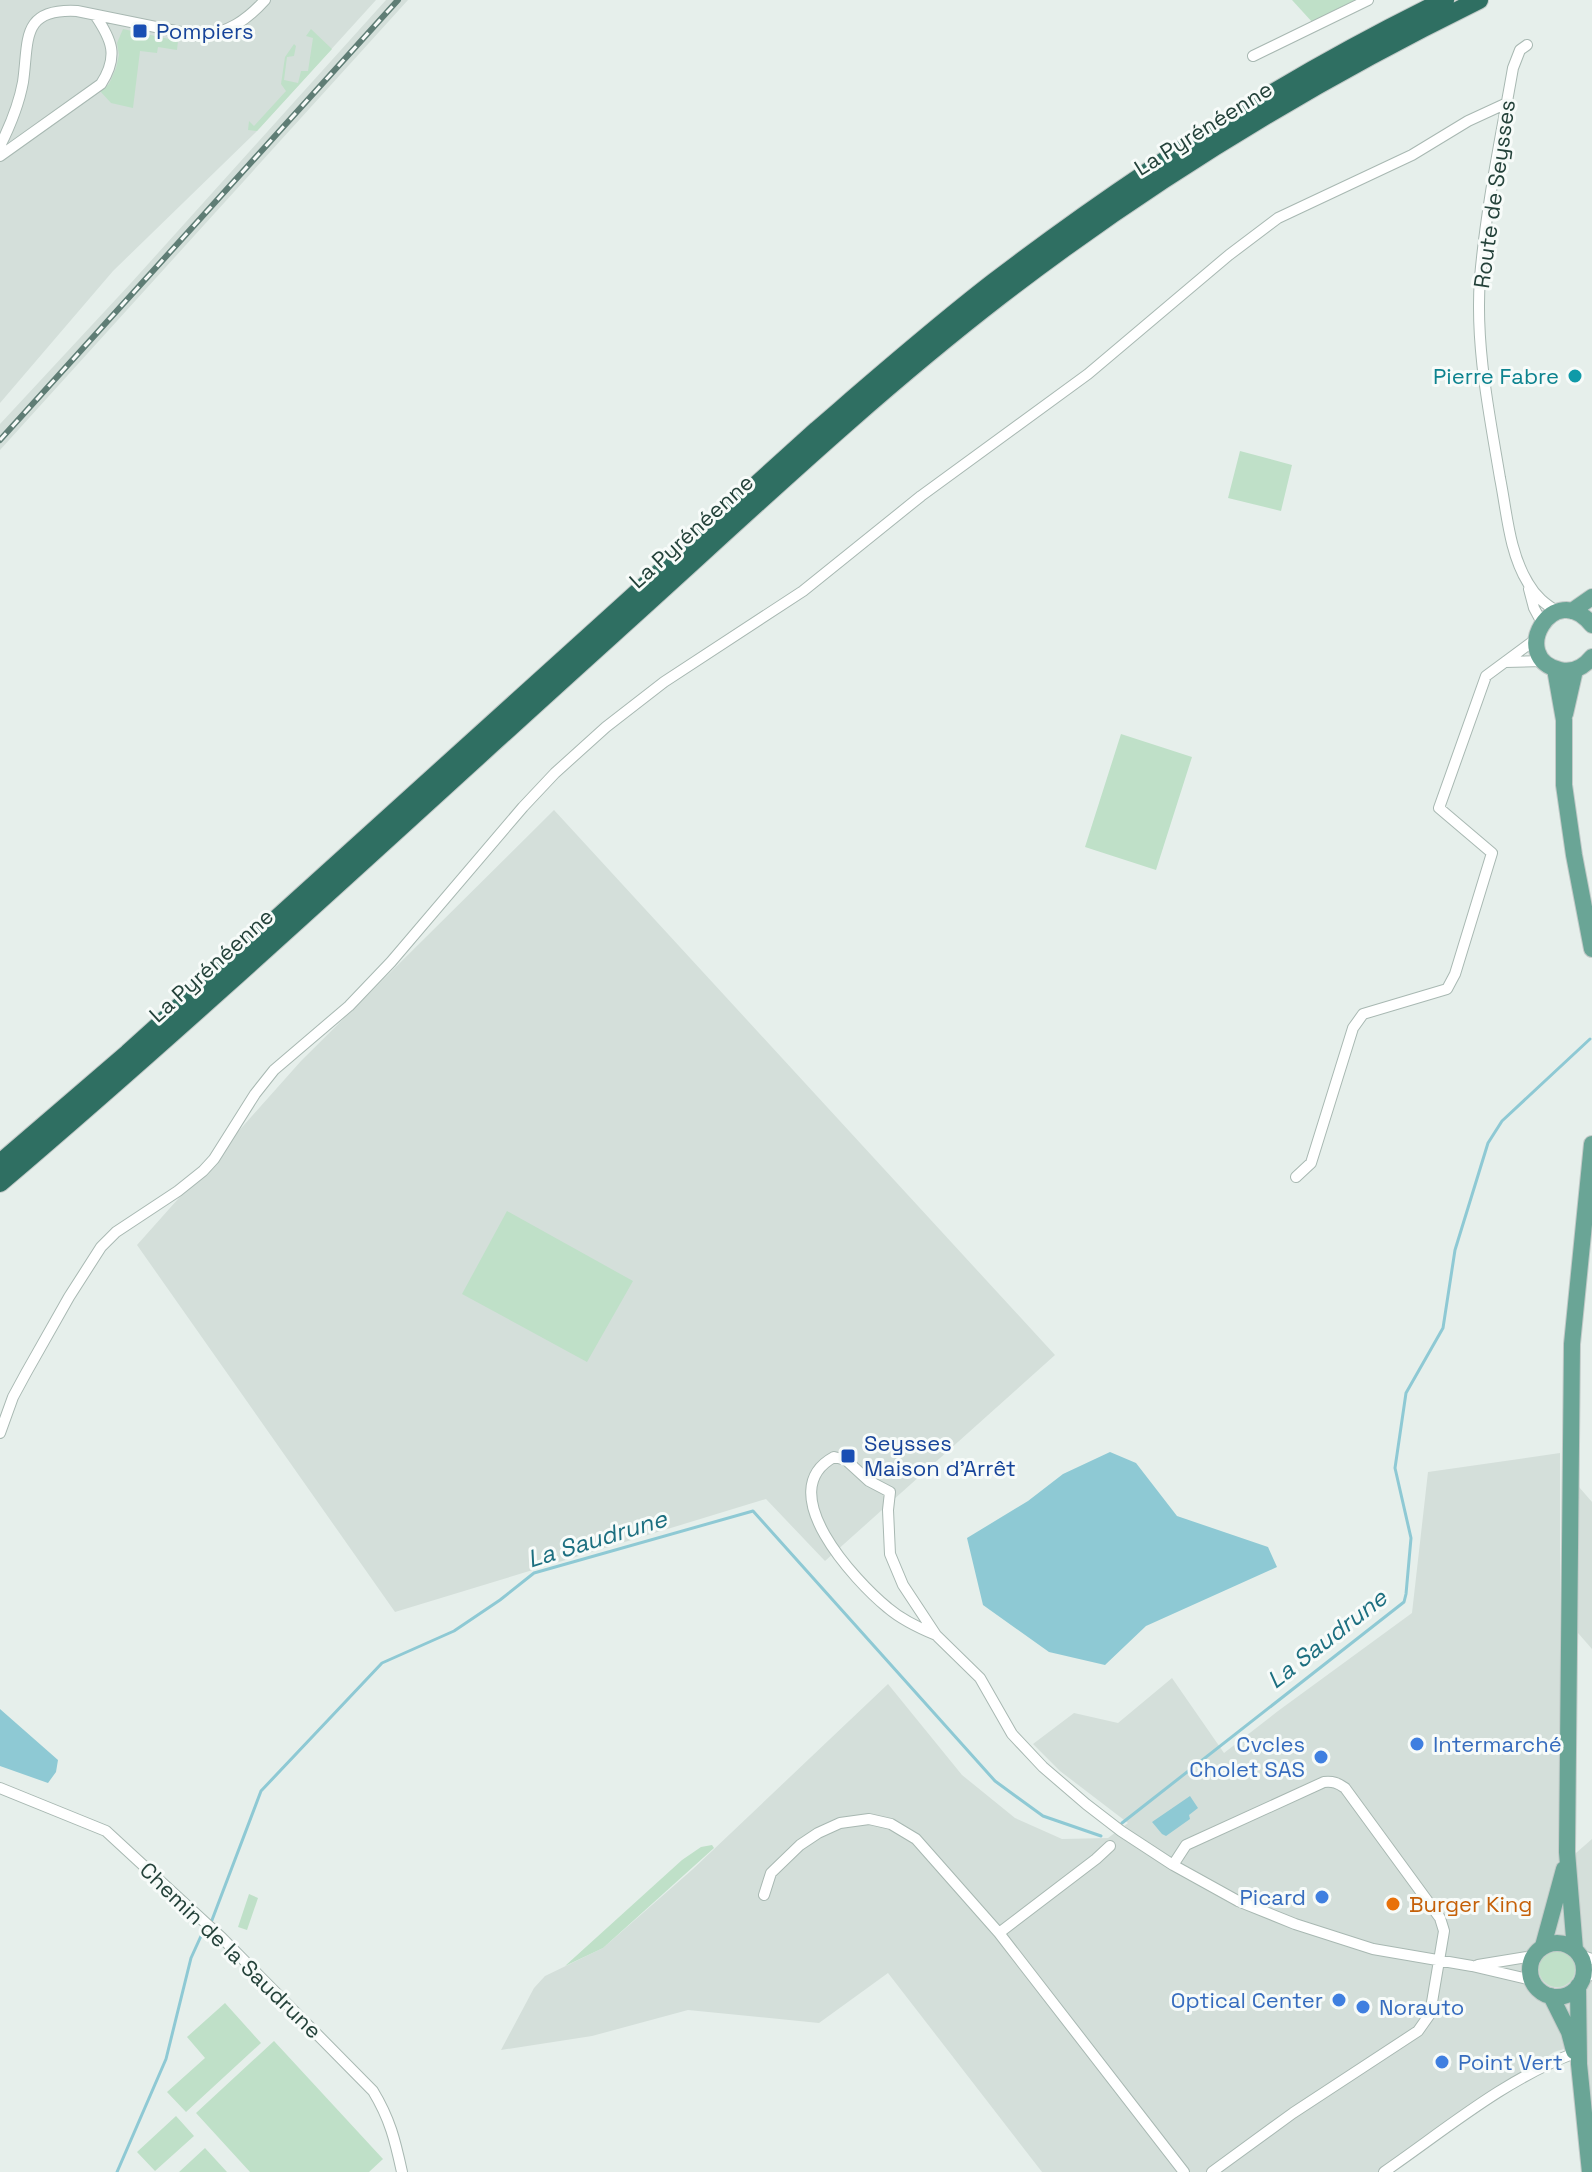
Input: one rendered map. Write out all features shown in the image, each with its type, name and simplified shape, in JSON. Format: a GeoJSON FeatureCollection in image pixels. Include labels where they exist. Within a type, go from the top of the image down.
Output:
{"type":"FeatureCollection","features":[{"type":"Feature","properties":{"kind":"highway","name":"La Pyrénéenne"},"geometry":{"type":"LineString","coordinates":[[0,1163],[128,1053],[817,430],[992,284],[1167,158],[1365,41],[1445,0]]}},
{"type":"Feature","properties":{"kind":"highway","name":"La Pyrénéenne"},"geometry":{"type":"LineString","coordinates":[[0,1183],[221,989],[819,447],[999,297],[1088,230],[1257,120],[1372,54],[1479,0]]}},
{"type":"Feature","properties":{"kind":"main road"},"geometry":{"type":"LineString","coordinates":[[1564,720],[1549,665],[1537,649],[1536,639],[1542,623],[1552,614],[1592,597]]}},
{"type":"Feature","properties":{"kind":"main road"},"geometry":{"type":"LineString","coordinates":[[1565,611],[1584,616],[1592,625]]}},
{"type":"Feature","properties":{"kind":"main road"},"geometry":{"type":"LineString","coordinates":[[1592,658],[1575,670],[1564,720],[1564,785],[1592,949]]}},
{"type":"Feature","properties":{"kind":"main road"},"geometry":{"type":"LineString","coordinates":[[1549,665],[1575,670]]}},
{"type":"Feature","properties":{"kind":"main road"},"geometry":{"type":"LineString","coordinates":[[1577,2058],[1584,1979],[1567,1852],[1572,1344],[1592,1144]]}},
{"type":"Feature","properties":{"kind":"main road"},"geometry":{"type":"LineString","coordinates":[[1567,1852],[1560,1886],[1538,1951],[1530,1964],[1532,1980],[1536,1987],[1551,1996],[1563,1996],[1584,1979]]}},
{"type":"Feature","properties":{"kind":"main road"},"geometry":{"type":"LineString","coordinates":[[1538,1951],[1560,1943],[1582,1955]]}},
{"type":"Feature","properties":{"kind":"main road"},"geometry":{"type":"LineString","coordinates":[[1551,1996],[1569,2032],[1577,2058],[1590,2172]]}},
{"type":"Feature","properties":{"kind":"street"},"geometry":{"type":"LineString","coordinates":[[0,146],[10,127],[23,82],[27,40],[42,17],[63,10],[77,11],[200,36],[212,35],[234,26],[265,0]]}},
{"type":"Feature","properties":{"kind":"street"},"geometry":{"type":"LineString","coordinates":[[1253,56],[1368,0]]}},
{"type":"Feature","properties":{"kind":"street"},"geometry":{"type":"LineString","coordinates":[[0,156],[101,84],[108,72],[112,48],[95,15]]}},
{"type":"Feature","properties":{"kind":"street","name":"Route de Seysses"},"geometry":{"type":"LineString","coordinates":[[1527,45],[1517,54],[1486,218],[1480,280],[1480,337],[1489,414],[1512,544],[1542,623]]}},
{"type":"Feature","properties":{"kind":"street"},"geometry":{"type":"LineString","coordinates":[[0,1433],[26,1373],[101,1247],[116,1232],[203,1171],[274,1070],[349,1006],[391,962],[523,807],[606,727],[664,682],[803,591],[921,496],[1088,374],[1229,255],[1278,218],[1386,168],[1468,121],[1507,103]]}},
{"type":"Feature","properties":{"kind":"street","name":"Route de Seysses"},"geometry":{"type":"LineString","coordinates":[[1528,583],[1543,603],[1565,611]]}},
{"type":"Feature","properties":{"kind":"street"},"geometry":{"type":"LineString","coordinates":[[1296,1177],[1311,1163],[1353,1028],[1363,1014],[1447,989],[1455,974],[1492,853],[1439,808],[1486,676],[1536,639]]}},
{"type":"Feature","properties":{"kind":"street"},"geometry":{"type":"LineString","coordinates":[[1505,662],[1549,665]]}},
{"type":"Feature","properties":{"kind":"street"},"geometry":{"type":"LineString","coordinates":[[936,1635],[914,1626],[888,1608],[849,1571],[829,1542],[813,1509],[811,1493],[815,1478],[826,1462],[834,1457],[846,1460],[869,1481],[890,1492],[890,1554],[903,1585],[936,1635],[980,1678],[1012,1734],[1043,1767],[1097,1813],[1173,1865],[1238,1901],[1295,1924],[1373,1949],[1532,1980]]}},
{"type":"Feature","properties":{"kind":"street"},"geometry":{"type":"LineString","coordinates":[[1173,1865],[1186,1845],[1331,1781],[1345,1788],[1440,1918],[1444,1931],[1430,2014],[1418,2031],[1293,2113],[1212,2172]]}},
{"type":"Feature","properties":{"kind":"street","name":"Chemin de la Saudrune"},"geometry":{"type":"LineString","coordinates":[[0,1788],[106,1831],[213,1929],[373,2091],[386,2113],[402,2172]]}},
{"type":"Feature","properties":{"kind":"street"},"geometry":{"type":"LineString","coordinates":[[764,1895],[771,1873],[800,1845],[840,1823],[869,1819],[891,1824],[916,1839],[999,1933],[1184,2172]]}},
{"type":"Feature","properties":{"kind":"street"},"geometry":{"type":"LineString","coordinates":[[999,1933],[1110,1846]]}},
{"type":"Feature","properties":{"kind":"street"},"geometry":{"type":"LineString","coordinates":[[1472,1966],[1538,1951]]}},
{"type":"Feature","properties":{"kind":"street"},"geometry":{"type":"LineString","coordinates":[[1384,2172],[1501,2091],[1545,2065],[1577,2058]]}},
{"type":"Feature","properties":{"kind":"shaded area"},"geometry":{"type":"Polygon","coordinates":[[[0,0],[376,0],[257,131],[113,271],[0,403],[0,0]]]}},
{"type":"Feature","properties":{"kind":"shaded area"},"geometry":{"type":"Polygon","coordinates":[[[386,0],[408,0],[0,450],[0,424],[386,0]]]}},
{"type":"Feature","properties":{"kind":"shaded area"},"geometry":{"type":"Polygon","coordinates":[[[554,810],[1055,1355],[825,1561],[766,1499],[395,1612],[137,1245],[301,1061],[554,810]]]}},
{"type":"Feature","properties":{"kind":"shaded area"},"geometry":{"type":"Polygon","coordinates":[[[1560,1453],[1560,1867],[1592,1839],[1592,2122],[1584,2043],[1554,2052],[1382,2172],[1042,2172],[888,1973],[819,2023],[688,2010],[592,2036],[501,2050],[534,1988],[545,1976],[603,1948],[693,1869],[888,1684],[962,1775],[1015,1818],[1062,1839],[1108,1838],[1128,1823],[1060,1771],[1033,1744],[1074,1713],[1118,1723],[1172,1678],[1224,1753],[1412,1613],[1428,1472],[1560,1453]]]}},
{"type":"Feature","properties":{"kind":"shaded area"},"geometry":{"type":"Polygon","coordinates":[[[1579,1487],[1592,1502],[1592,1649],[1578,1633],[1579,1487]]]}},
{"type":"Feature","properties":{"kind":"green space"},"geometry":{"type":"Polygon","coordinates":[[[1292,0],[1357,0],[1313,23],[1292,0]]]}},
{"type":"Feature","properties":{"kind":"green space"},"geometry":{"type":"Polygon","coordinates":[[[123,29],[178,41],[177,50],[158,47],[157,53],[140,51],[133,108],[111,103],[100,91],[109,84],[116,68],[119,55],[117,43],[123,29]]]}},
{"type":"Feature","properties":{"kind":"green space"},"geometry":{"type":"Polygon","coordinates":[[[311,29],[332,49],[257,131],[248,130],[249,121],[254,126],[286,91],[281,84],[285,57],[294,44],[294,56],[287,57],[284,80],[298,83],[301,71],[308,71],[313,38],[306,36],[311,29]]]}},
{"type":"Feature","properties":{"kind":"green space"},"geometry":{"type":"Polygon","coordinates":[[[1240,451],[1292,465],[1281,511],[1228,498],[1240,451]]]}},
{"type":"Feature","properties":{"kind":"green space"},"geometry":{"type":"Polygon","coordinates":[[[1121,734],[1192,757],[1156,870],[1085,847],[1121,734]]]}},
{"type":"Feature","properties":{"kind":"green space"},"geometry":{"type":"Polygon","coordinates":[[[507,1211],[633,1281],[587,1362],[462,1294],[507,1211]]]}},
{"type":"Feature","properties":{"kind":"green space"},"geometry":{"type":"Polygon","coordinates":[[[712,1845],[714,1848],[603,1948],[565,1966],[682,1860],[701,1847],[712,1845]]]}},
{"type":"Feature","properties":{"kind":"green space"},"geometry":{"type":"Polygon","coordinates":[[[249,1894],[258,1898],[247,1930],[238,1927],[249,1894]]]}},
{"type":"Feature","properties":{"kind":"green space"},"geometry":{"type":"Polygon","coordinates":[[[1557,1951],[1570,1956],[1575,1969],[1570,1982],[1557,1987],[1544,1982],[1539,1969],[1544,1956],[1557,1951]]]}},
{"type":"Feature","properties":{"kind":"green space"},"geometry":{"type":"Polygon","coordinates":[[[225,2003],[261,2043],[186,2112],[167,2092],[205,2058],[187,2037],[225,2003]]]}},
{"type":"Feature","properties":{"kind":"green space"},"geometry":{"type":"Polygon","coordinates":[[[274,2041],[383,2159],[369,2172],[250,2172],[196,2113],[274,2041]]]}},
{"type":"Feature","properties":{"kind":"green space"},"geometry":{"type":"Polygon","coordinates":[[[176,2116],[194,2136],[155,2171],[137,2152],[176,2116]]]}},
{"type":"Feature","properties":{"kind":"green space"},"geometry":{"type":"Polygon","coordinates":[[[205,2148],[227,2172],[179,2172],[205,2148]]]}},
{"type":"Feature","properties":{"kind":"water"},"geometry":{"type":"Polygon","coordinates":[[[1110,1452],[1136,1463],[1177,1516],[1268,1547],[1277,1567],[1146,1626],[1105,1665],[1049,1652],[983,1605],[967,1538],[1028,1501],[1063,1474],[1110,1452]]]}},
{"type":"Feature","properties":{"kind":"water"},"geometry":{"type":"Polygon","coordinates":[[[0,1709],[58,1760],[56,1772],[48,1783],[0,1766],[0,1709]]]}},
{"type":"Feature","properties":{"kind":"water"},"geometry":{"type":"Polygon","coordinates":[[[1190,1796],[1198,1808],[1189,1815],[1190,1819],[1166,1836],[1162,1834],[1152,1822],[1190,1796]]]}},
{"type":"Feature","properties":{"kind":"waterway","name":"La Saudrune"},"geometry":{"type":"LineString","coordinates":[[1122,1823],[1404,1602],[1411,1538],[1395,1468],[1406,1393],[1443,1328],[1455,1250],[1488,1143],[1502,1121],[1590,1039]]}},
{"type":"Feature","properties":{"kind":"waterway","name":"La Saudrune"},"geometry":{"type":"LineString","coordinates":[[117,2172],[166,2059],[191,1958],[212,1920],[261,1791],[382,1663],[454,1631],[534,1573],[753,1511],[995,1781],[1043,1816],[1101,1836]]}},
{"type":"Feature","properties":{"kind":"railway"},"geometry":{"type":"LineString","coordinates":[[0,440],[398,0]]}},
{"type":"Feature","properties":{"kind":"place","name":"Pompiers"},"geometry":{"type":"Point","coordinates":[140,31]}},
{"type":"Feature","properties":{"kind":"place","name":"Pierre Fabre"},"geometry":{"type":"Point","coordinates":[1575,376]}},
{"type":"Feature","properties":{"kind":"place","name":"Seysses Maison d'Arrêt"},"geometry":{"type":"Point","coordinates":[848,1456]}},
{"type":"Feature","properties":{"kind":"place","name":"Intermarché"},"geometry":{"type":"Point","coordinates":[1417,1744]}},
{"type":"Feature","properties":{"kind":"place","name":"Cvcles Cholet SAS"},"geometry":{"type":"Point","coordinates":[1321,1757]}},
{"type":"Feature","properties":{"kind":"place","name":"Picard"},"geometry":{"type":"Point","coordinates":[1322,1897]}},
{"type":"Feature","properties":{"kind":"place","name":"Burger King"},"geometry":{"type":"Point","coordinates":[1393,1904]}},
{"type":"Feature","properties":{"kind":"place","name":"Optical Center"},"geometry":{"type":"Point","coordinates":[1339,2000]}},
{"type":"Feature","properties":{"kind":"place","name":"Norauto"},"geometry":{"type":"Point","coordinates":[1363,2007]}},
{"type":"Feature","properties":{"kind":"place","name":"Point Vert"},"geometry":{"type":"Point","coordinates":[1442,2062]}}]}
